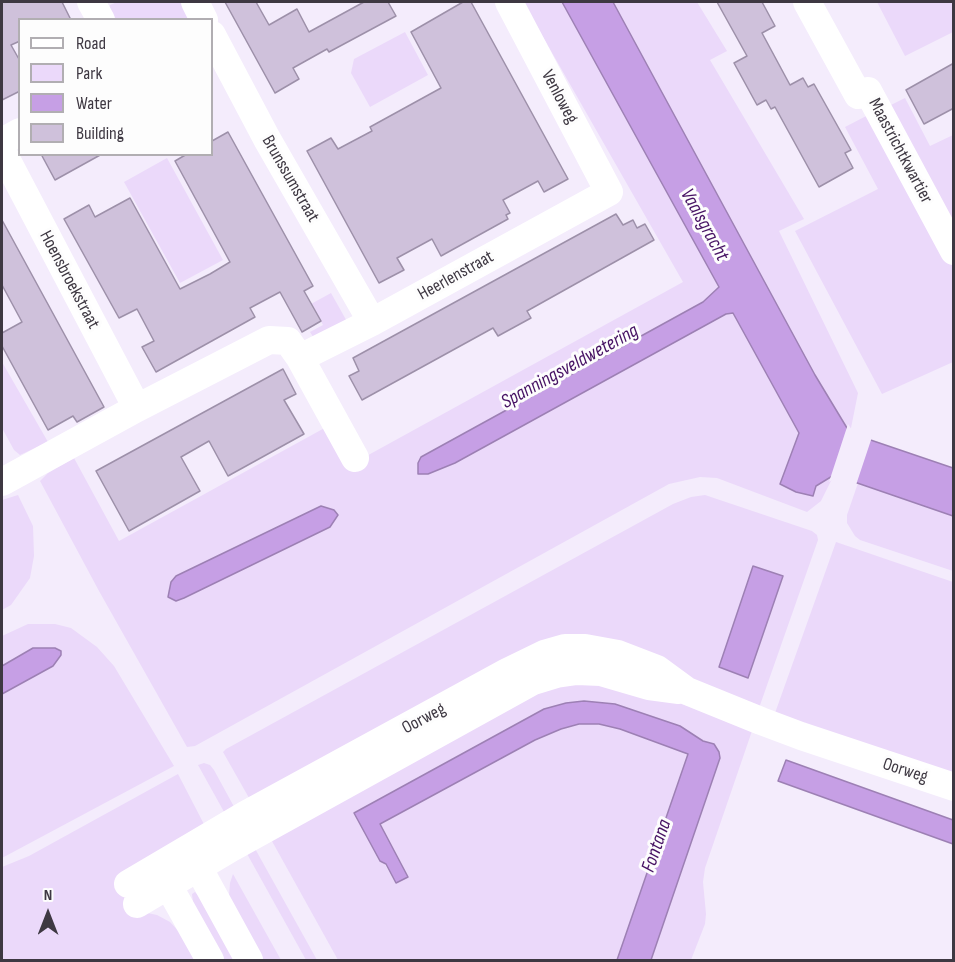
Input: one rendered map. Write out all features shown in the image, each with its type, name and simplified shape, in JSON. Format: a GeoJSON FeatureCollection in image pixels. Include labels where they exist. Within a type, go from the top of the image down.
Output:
{"type":"FeatureCollection","features":[{"type":"Feature","properties":{"kind":"street"},"geometry":{"type":"LineString","coordinates":[[195,2],[203,18]]}},
{"type":"Feature","properties":{"kind":"street","name":"Venloweg"},"geometry":{"type":"LineString","coordinates":[[509,2],[609,192]]}},
{"type":"Feature","properties":{"kind":"street","name":"Maastrichtkwartier"},"geometry":{"type":"LineString","coordinates":[[807,2],[858,94],[868,91],[954,251]]}},
{"type":"Feature","properties":{"kind":"street","name":"Brunssumstraat"},"geometry":{"type":"LineString","coordinates":[[213,37],[267,139],[372,322]]}},
{"type":"Feature","properties":{"kind":"street"},"geometry":{"type":"LineString","coordinates":[[2,142],[18,133]]}},
{"type":"Feature","properties":{"kind":"street","name":"Hoensbroekstraat"},"geometry":{"type":"LineString","coordinates":[[2,151],[137,408]]}},
{"type":"Feature","properties":{"kind":"street","name":"Heerlenstraat"},"geometry":{"type":"LineString","coordinates":[[300,358],[372,322],[609,192]]}},
{"type":"Feature","properties":{"kind":"street"},"geometry":{"type":"LineString","coordinates":[[10,478],[269,339],[288,341],[300,358],[355,458]]}},
{"type":"Feature","properties":{"kind":"street","name":"Oorweg"},"geometry":{"type":"LineString","coordinates":[[169,873],[245,815],[544,654],[565,648],[585,648],[618,654],[657,669],[687,691],[801,736],[954,787]]}},
{"type":"Feature","properties":{"kind":"street","name":"Oorweg"},"geometry":{"type":"LineString","coordinates":[[169,873],[198,867],[533,681],[577,671],[601,672],[649,687],[687,691]]}},
{"type":"Feature","properties":{"kind":"street"},"geometry":{"type":"LineString","coordinates":[[198,867],[249,960]]}},
{"type":"Feature","properties":{"kind":"street"},"geometry":{"type":"LineString","coordinates":[[132,894],[169,873],[210,960]]}},
{"type":"Feature","properties":{"kind":"green space"},"geometry":{"type":"Polygon","coordinates":[[[117,2],[186,2],[194,18],[109,18],[110,5],[117,2]]]}},
{"type":"Feature","properties":{"kind":"green space"},"geometry":{"type":"Polygon","coordinates":[[[523,2],[562,2],[719,287],[703,302],[428,474],[455,463],[726,314],[733,313],[799,433],[816,486],[834,475],[821,501],[807,512],[717,478],[700,477],[669,484],[195,746],[187,747],[40,481],[48,473],[74,458],[119,541],[330,425],[352,464],[683,282],[523,2]],[[321,506],[188,570],[171,582],[184,598],[306,539],[334,510],[321,506]]]}},
{"type":"Feature","properties":{"kind":"green space"},"geometry":{"type":"Polygon","coordinates":[[[613,2],[697,2],[727,51],[710,60],[804,219],[779,231],[858,393],[850,433],[815,375],[613,2]]]}},
{"type":"Feature","properties":{"kind":"green space"},"geometry":{"type":"Polygon","coordinates":[[[877,2],[953,2],[953,32],[905,56],[877,2]]]}},
{"type":"Feature","properties":{"kind":"green space"},"geometry":{"type":"Polygon","coordinates":[[[405,32],[428,75],[370,107],[351,73],[354,59],[405,32]]]}},
{"type":"Feature","properties":{"kind":"green space"},"geometry":{"type":"Polygon","coordinates":[[[905,98],[930,146],[953,135],[953,230],[887,107],[905,98]]]}},
{"type":"Feature","properties":{"kind":"green space"},"geometry":{"type":"Polygon","coordinates":[[[872,113],[953,263],[953,362],[882,394],[795,231],[878,189],[845,127],[872,113]]]}},
{"type":"Feature","properties":{"kind":"green space"},"geometry":{"type":"Polygon","coordinates":[[[167,158],[223,260],[180,283],[124,182],[167,158]]]}},
{"type":"Feature","properties":{"kind":"green space"},"geometry":{"type":"Polygon","coordinates":[[[331,293],[349,325],[317,343],[310,332],[323,325],[311,304],[331,293]]]}},
{"type":"Feature","properties":{"kind":"green space"},"geometry":{"type":"Polygon","coordinates":[[[2,362],[48,442],[20,455],[14,450],[2,428],[2,362]]]}},
{"type":"Feature","properties":{"kind":"green space"},"geometry":{"type":"Polygon","coordinates":[[[858,483],[953,516],[953,571],[860,540],[855,536],[847,523],[847,515],[858,483]]]}},
{"type":"Feature","properties":{"kind":"green space"},"geometry":{"type":"Polygon","coordinates":[[[18,495],[33,526],[34,556],[30,578],[11,605],[2,610],[2,500],[18,495]]]}},
{"type":"Feature","properties":{"kind":"green space"},"geometry":{"type":"Polygon","coordinates":[[[705,495],[812,531],[817,535],[818,540],[759,708],[601,641],[253,805],[223,752],[226,749],[673,504],[691,497],[705,495]],[[753,566],[735,672],[748,678],[783,576],[753,566]]]}},
{"type":"Feature","properties":{"kind":"green space"},"geometry":{"type":"Polygon","coordinates":[[[836,542],[953,582],[953,775],[775,713],[836,542]]]}},
{"type":"Feature","properties":{"kind":"green space"},"geometry":{"type":"Polygon","coordinates":[[[28,624],[55,624],[71,628],[97,647],[114,666],[174,766],[2,858],[2,694],[53,666],[61,655],[33,648],[2,666],[2,636],[28,624]]]}},
{"type":"Feature","properties":{"kind":"green space"},"geometry":{"type":"Polygon","coordinates":[[[618,682],[753,728],[705,868],[703,882],[705,924],[691,960],[651,960],[720,758],[703,741],[680,726],[615,704],[354,813],[396,883],[408,877],[380,824],[535,740],[579,724],[599,724],[620,729],[688,754],[617,960],[338,960],[268,834],[543,685],[618,682]]]}},
{"type":"Feature","properties":{"kind":"green space"},"geometry":{"type":"Polygon","coordinates":[[[204,763],[210,765],[214,770],[238,814],[228,819],[198,765],[204,763]]]}},
{"type":"Feature","properties":{"kind":"green space"},"geometry":{"type":"Polygon","coordinates":[[[178,774],[207,830],[138,911],[157,915],[170,922],[202,960],[2,960],[2,867],[29,856],[178,774]]]}},
{"type":"Feature","properties":{"kind":"green space"},"geometry":{"type":"Polygon","coordinates":[[[253,845],[317,960],[306,960],[246,852],[253,845]]]}},
{"type":"Feature","properties":{"kind":"green space"},"geometry":{"type":"Polygon","coordinates":[[[233,874],[281,960],[260,960],[229,896],[233,874]]]}},
{"type":"Feature","properties":{"kind":"green space"},"geometry":{"type":"Polygon","coordinates":[[[195,892],[209,906],[239,960],[224,960],[193,903],[192,894],[195,892]]]}},
{"type":"Feature","properties":{"kind":"water","name":"Vaalsgracht"},"geometry":{"type":"Polygon","coordinates":[[[562,2],[613,2],[815,375],[850,433],[953,468],[953,516],[834,475],[816,486],[813,496],[796,492],[780,484],[799,433],[733,313],[726,314],[455,463],[428,474],[418,474],[418,463],[421,457],[703,302],[719,287],[562,2]]]}},
{"type":"Feature","properties":{"kind":"water"},"geometry":{"type":"Polygon","coordinates":[[[321,506],[334,510],[338,515],[330,527],[184,598],[176,601],[168,597],[171,582],[176,576],[321,506]]]}},
{"type":"Feature","properties":{"kind":"water"},"geometry":{"type":"Polygon","coordinates":[[[753,566],[783,576],[748,678],[719,667],[753,566]]]}},
{"type":"Feature","properties":{"kind":"water"},"geometry":{"type":"Polygon","coordinates":[[[33,648],[55,648],[61,651],[61,655],[53,666],[2,694],[2,666],[33,648]]]}},
{"type":"Feature","properties":{"kind":"water","name":"Fontana"},"geometry":{"type":"Polygon","coordinates":[[[584,701],[615,704],[680,726],[703,741],[714,744],[719,752],[720,758],[651,960],[617,960],[688,754],[620,729],[599,724],[579,724],[535,740],[380,824],[408,877],[396,883],[386,864],[380,861],[354,813],[544,709],[584,701]]]}},
{"type":"Feature","properties":{"kind":"water"},"geometry":{"type":"Polygon","coordinates":[[[786,760],[953,820],[953,844],[778,781],[786,760]]]}},
{"type":"Feature","properties":{"kind":"pier"},"geometry":{"type":"Polygon","coordinates":[[[848,424],[852,430],[872,437],[856,485],[834,479],[829,482],[848,424]]]}},
{"type":"Feature","properties":{"kind":"building"},"geometry":{"type":"Polygon","coordinates":[[[2,2],[62,2],[70,18],[18,18],[18,42],[11,45],[18,57],[18,92],[2,100],[2,2]]]}},
{"type":"Feature","properties":{"kind":"building"},"geometry":{"type":"Polygon","coordinates":[[[225,2],[256,2],[269,25],[297,9],[309,32],[364,2],[388,2],[396,16],[329,52],[327,49],[293,68],[299,79],[275,93],[225,2]]]}},
{"type":"Feature","properties":{"kind":"building"},"geometry":{"type":"Polygon","coordinates":[[[463,2],[471,2],[568,179],[544,192],[538,181],[503,200],[510,213],[506,215],[508,219],[441,256],[432,239],[397,258],[404,270],[379,283],[307,151],[331,138],[338,149],[372,131],[370,127],[441,88],[411,32],[463,2]]]}},
{"type":"Feature","properties":{"kind":"building"},"geometry":{"type":"Polygon","coordinates":[[[717,2],[762,2],[775,26],[762,33],[790,85],[803,78],[808,87],[814,84],[851,150],[845,153],[853,168],[819,187],[775,107],[771,109],[766,100],[757,105],[734,63],[747,56],[717,2]]]}},
{"type":"Feature","properties":{"kind":"building"},"geometry":{"type":"Polygon","coordinates":[[[954,63],[954,108],[924,124],[906,90],[954,63]]]}},
{"type":"Feature","properties":{"kind":"building"},"geometry":{"type":"Polygon","coordinates":[[[228,132],[313,286],[304,291],[321,321],[302,332],[280,292],[250,308],[255,317],[156,372],[142,347],[154,341],[137,309],[119,318],[64,219],[89,205],[95,217],[130,198],[180,289],[210,274],[230,262],[175,161],[184,156],[213,156],[213,140],[228,132]]]}},
{"type":"Feature","properties":{"kind":"building"},"geometry":{"type":"Polygon","coordinates":[[[42,156],[98,156],[55,180],[42,156]]]}},
{"type":"Feature","properties":{"kind":"building"},"geometry":{"type":"Polygon","coordinates":[[[616,214],[623,225],[633,220],[637,228],[645,224],[654,240],[527,311],[531,318],[498,336],[493,328],[362,400],[349,376],[359,371],[353,358],[616,214]]]}},
{"type":"Feature","properties":{"kind":"building"},"geometry":{"type":"Polygon","coordinates":[[[2,220],[104,407],[77,422],[73,416],[48,430],[2,346],[2,333],[22,322],[2,285],[2,220]]]}},
{"type":"Feature","properties":{"kind":"building"},"geometry":{"type":"Polygon","coordinates":[[[283,369],[296,394],[284,400],[304,434],[228,476],[209,441],[181,457],[200,491],[129,531],[96,471],[283,369]]]}},
{"type":"Feature","properties":{"kind":"water label","name":"Spanningsveldwetering"},"geometry":{"type":"Point","coordinates":[570,367]}}]}
